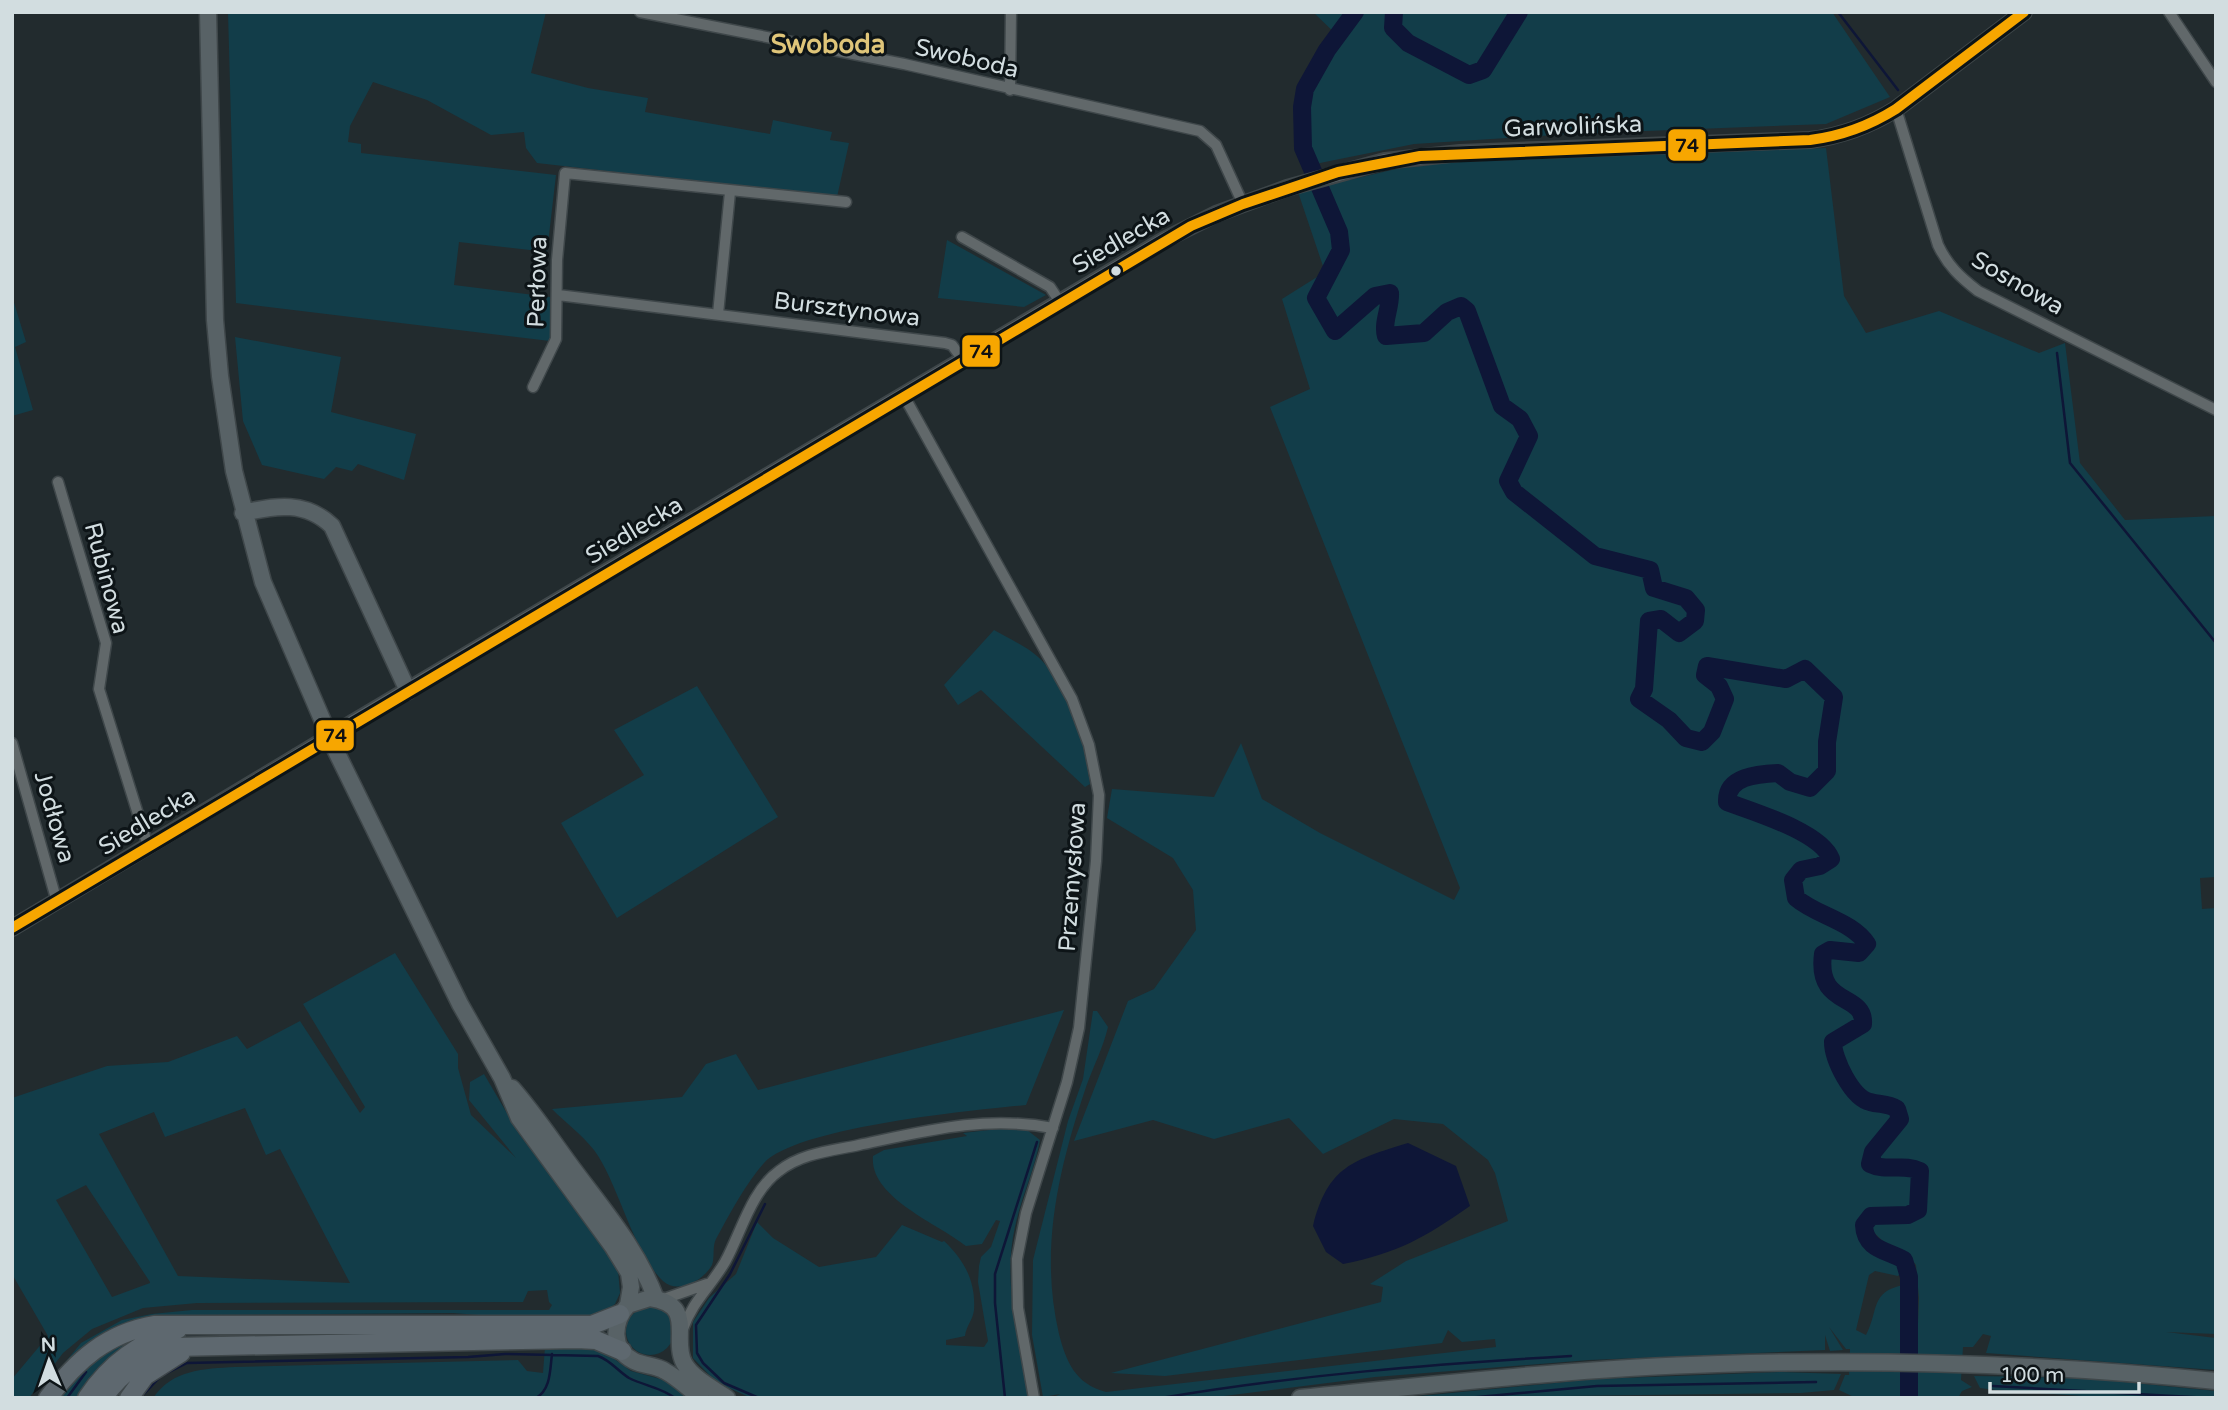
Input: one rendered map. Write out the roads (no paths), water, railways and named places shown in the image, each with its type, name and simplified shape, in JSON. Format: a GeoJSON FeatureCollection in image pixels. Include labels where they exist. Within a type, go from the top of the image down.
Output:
{"type":"FeatureCollection","features":[{"type":"Feature","properties":{"kind":"highway"},"geometry":{"type":"LineString","coordinates":[[48,1398],[74,1365],[102,1343],[144,1327],[440,1323],[592,1325],[624,1310]]}},
{"type":"Feature","properties":{"kind":"highway"},"geometry":{"type":"LineString","coordinates":[[87,1398],[103,1375],[123,1356],[145,1342],[185,1326]]}},
{"type":"Feature","properties":{"kind":"highway"},"geometry":{"type":"LineString","coordinates":[[103,1398],[120,1377],[148,1357],[174,1347],[589,1339],[604,1342],[622,1351]]}},
{"type":"Feature","properties":{"kind":"highway"},"geometry":{"type":"LineString","coordinates":[[129,1398],[150,1372],[192,1348]]}},
{"type":"Feature","properties":{"kind":"main road"},"geometry":{"type":"LineString","coordinates":[[208,12],[215,320],[226,416],[243,513],[271,605],[313,702],[460,1004],[502,1078],[519,1118],[621,1259],[631,1282],[615,1333],[622,1351],[633,1361],[665,1371],[701,1398]]}},
{"type":"Feature","properties":{"kind":"main road","name":"Garwolińska"},"geometry":{"type":"LineString","coordinates":[[1287,188],[1338,172],[1420,156],[1810,140],[1853,131],[1896,108],[2024,12]]}},
{"type":"Feature","properties":{"kind":"main road","name":"Siedlecka"},"geometry":{"type":"LineString","coordinates":[[12,929],[354,722],[1164,240],[1242,204],[1287,188]]}},
{"type":"Feature","properties":{"kind":"main road"},"geometry":{"type":"LineString","coordinates":[[243,513],[268,507],[301,508],[318,515],[332,526],[408,691]]}},
{"type":"Feature","properties":{"kind":"main road"},"geometry":{"type":"LineString","coordinates":[[502,1078],[540,1120],[596,1197],[647,1275],[658,1299],[676,1312],[681,1337],[681,1356],[688,1369],[727,1398]]}},
{"type":"Feature","properties":{"kind":"main road"},"geometry":{"type":"LineString","coordinates":[[624,1310],[644,1298],[658,1299]]}},
{"type":"Feature","properties":{"kind":"main road"},"geometry":{"type":"LineString","coordinates":[[648,1365],[671,1356],[681,1337]]}},
{"type":"Feature","properties":{"kind":"main road"},"geometry":{"type":"LineString","coordinates":[[1300,1398],[1625,1368],[1848,1363],[1970,1365],[2216,1381]]}},
{"type":"Feature","properties":{"kind":"street"},"geometry":{"type":"LineString","coordinates":[[1010,90],[1011,12]]}},
{"type":"Feature","properties":{"kind":"street"},"geometry":{"type":"LineString","coordinates":[[2169,12],[2216,82]]}},
{"type":"Feature","properties":{"kind":"street","name":"Swoboda"},"geometry":{"type":"LineString","coordinates":[[643,13],[904,64],[1205,133],[1216,145],[1242,204]]}},
{"type":"Feature","properties":{"kind":"street","name":"Sosnowa"},"geometry":{"type":"LineString","coordinates":[[1896,108],[1938,245],[1946,262],[1960,278],[1978,290],[2216,410]]}},
{"type":"Feature","properties":{"kind":"street","name":"Perłowa"},"geometry":{"type":"LineString","coordinates":[[533,387],[556,338],[557,260],[565,173],[730,192]]}},
{"type":"Feature","properties":{"kind":"street"},"geometry":{"type":"LineString","coordinates":[[718,314],[730,192],[846,202]]}},
{"type":"Feature","properties":{"kind":"street"},"geometry":{"type":"LineString","coordinates":[[962,237],[1050,287],[1060,302]]}},
{"type":"Feature","properties":{"kind":"street","name":"Bursztynowa"},"geometry":{"type":"LineString","coordinates":[[558,295],[945,343],[952,345],[963,360]]}},
{"type":"Feature","properties":{"kind":"street","name":"Przemysłowa"},"geometry":{"type":"LineString","coordinates":[[904,396],[1073,699],[1093,762],[1099,795],[1085,993],[1073,1061],[1026,1213],[1017,1259],[1018,1308],[1034,1398]]}},
{"type":"Feature","properties":{"kind":"street","name":"Rubinowa"},"geometry":{"type":"LineString","coordinates":[[58,482],[106,643],[99,690],[148,846]]}},
{"type":"Feature","properties":{"kind":"street","name":"Jodłowa"},"geometry":{"type":"LineString","coordinates":[[12,743],[57,902]]}},
{"type":"Feature","properties":{"kind":"street"},"geometry":{"type":"LineString","coordinates":[[681,1337],[692,1305],[724,1263],[764,1186],[780,1170],[799,1159],[958,1124],[1008,1122],[1053,1128]]}},
{"type":"Feature","properties":{"kind":"street"},"geometry":{"type":"LineString","coordinates":[[658,1299],[707,1284]]}},
{"type":"Feature","properties":{"kind":"waterway"},"geometry":{"type":"LineString","coordinates":[[1355,12],[1327,50],[1305,89],[1302,107],[1303,148],[1339,232],[1341,250],[1316,298],[1335,331],[1375,296],[1390,293],[1386,336],[1424,333],[1447,312],[1461,306],[1467,311],[1502,406],[1520,419],[1529,436],[1508,481],[1514,492],[1595,556],[1650,570],[1654,588],[1686,598],[1696,610],[1695,621],[1679,633],[1661,619],[1649,621],[1644,689],[1639,699],[1669,720],[1686,738],[1702,742],[1712,732],[1725,699],[1719,686],[1705,675],[1707,666],[1786,679],[1805,669],[1834,697],[1827,742],[1827,771],[1810,788],[1790,782],[1778,773],[1761,774],[1737,782],[1728,793],[1727,802],[1785,824],[1825,849],[1831,859],[1820,866],[1801,870],[1793,880],[1796,898],[1853,930],[1867,944],[1859,953],[1830,950],[1823,954],[1823,971],[1833,991],[1857,1007],[1862,1014],[1863,1024],[1833,1042],[1836,1058],[1845,1077],[1863,1099],[1897,1109],[1900,1119],[1873,1152],[1870,1164],[1920,1171],[1918,1210],[1908,1215],[1871,1216],[1864,1225],[1868,1240],[1878,1248],[1904,1260],[1909,1277],[1909,1398]]}},
{"type":"Feature","properties":{"kind":"waterway"},"geometry":{"type":"LineString","coordinates":[[1394,12],[1393,28],[1408,43],[1469,75],[1483,70],[1519,12]]}},
{"type":"Feature","properties":{"kind":"waterway"},"geometry":{"type":"LineString","coordinates":[[1838,12],[1898,90]]}},
{"type":"Feature","properties":{"kind":"waterway"},"geometry":{"type":"LineString","coordinates":[[2057,353],[2070,463],[2216,643]]}},
{"type":"Feature","properties":{"kind":"waterway"},"geometry":{"type":"LineString","coordinates":[[1005,1398],[995,1303],[995,1274],[1037,1142]]}},
{"type":"Feature","properties":{"kind":"waterway"},"geometry":{"type":"LineString","coordinates":[[759,1398],[724,1383],[703,1363],[697,1353],[696,1325],[730,1274],[765,1204]]}},
{"type":"Feature","properties":{"kind":"waterway"},"geometry":{"type":"LineString","coordinates":[[140,1398],[161,1376],[187,1363],[505,1354],[598,1356],[629,1378],[675,1398]]}},
{"type":"Feature","properties":{"kind":"waterway"},"geometry":{"type":"LineString","coordinates":[[536,1398],[547,1385],[552,1354]]}},
{"type":"Feature","properties":{"kind":"waterway"},"geometry":{"type":"LineString","coordinates":[[1161,1398],[1365,1371],[1571,1356]]}},
{"type":"Feature","properties":{"kind":"waterway"},"geometry":{"type":"LineString","coordinates":[[67,1398],[86,1372]]}},
{"type":"Feature","properties":{"kind":"waterway"},"geometry":{"type":"LineString","coordinates":[[1467,1398],[1597,1386],[1816,1382]]}},
{"type":"Feature","properties":{"kind":"waterway"},"geometry":{"type":"LineString","coordinates":[[1993,1386],[2210,1398]]}},
{"type":"Feature","properties":{"kind":"district","name":"Swoboda"},"geometry":{"type":"Point","coordinates":[828,44]}}]}
